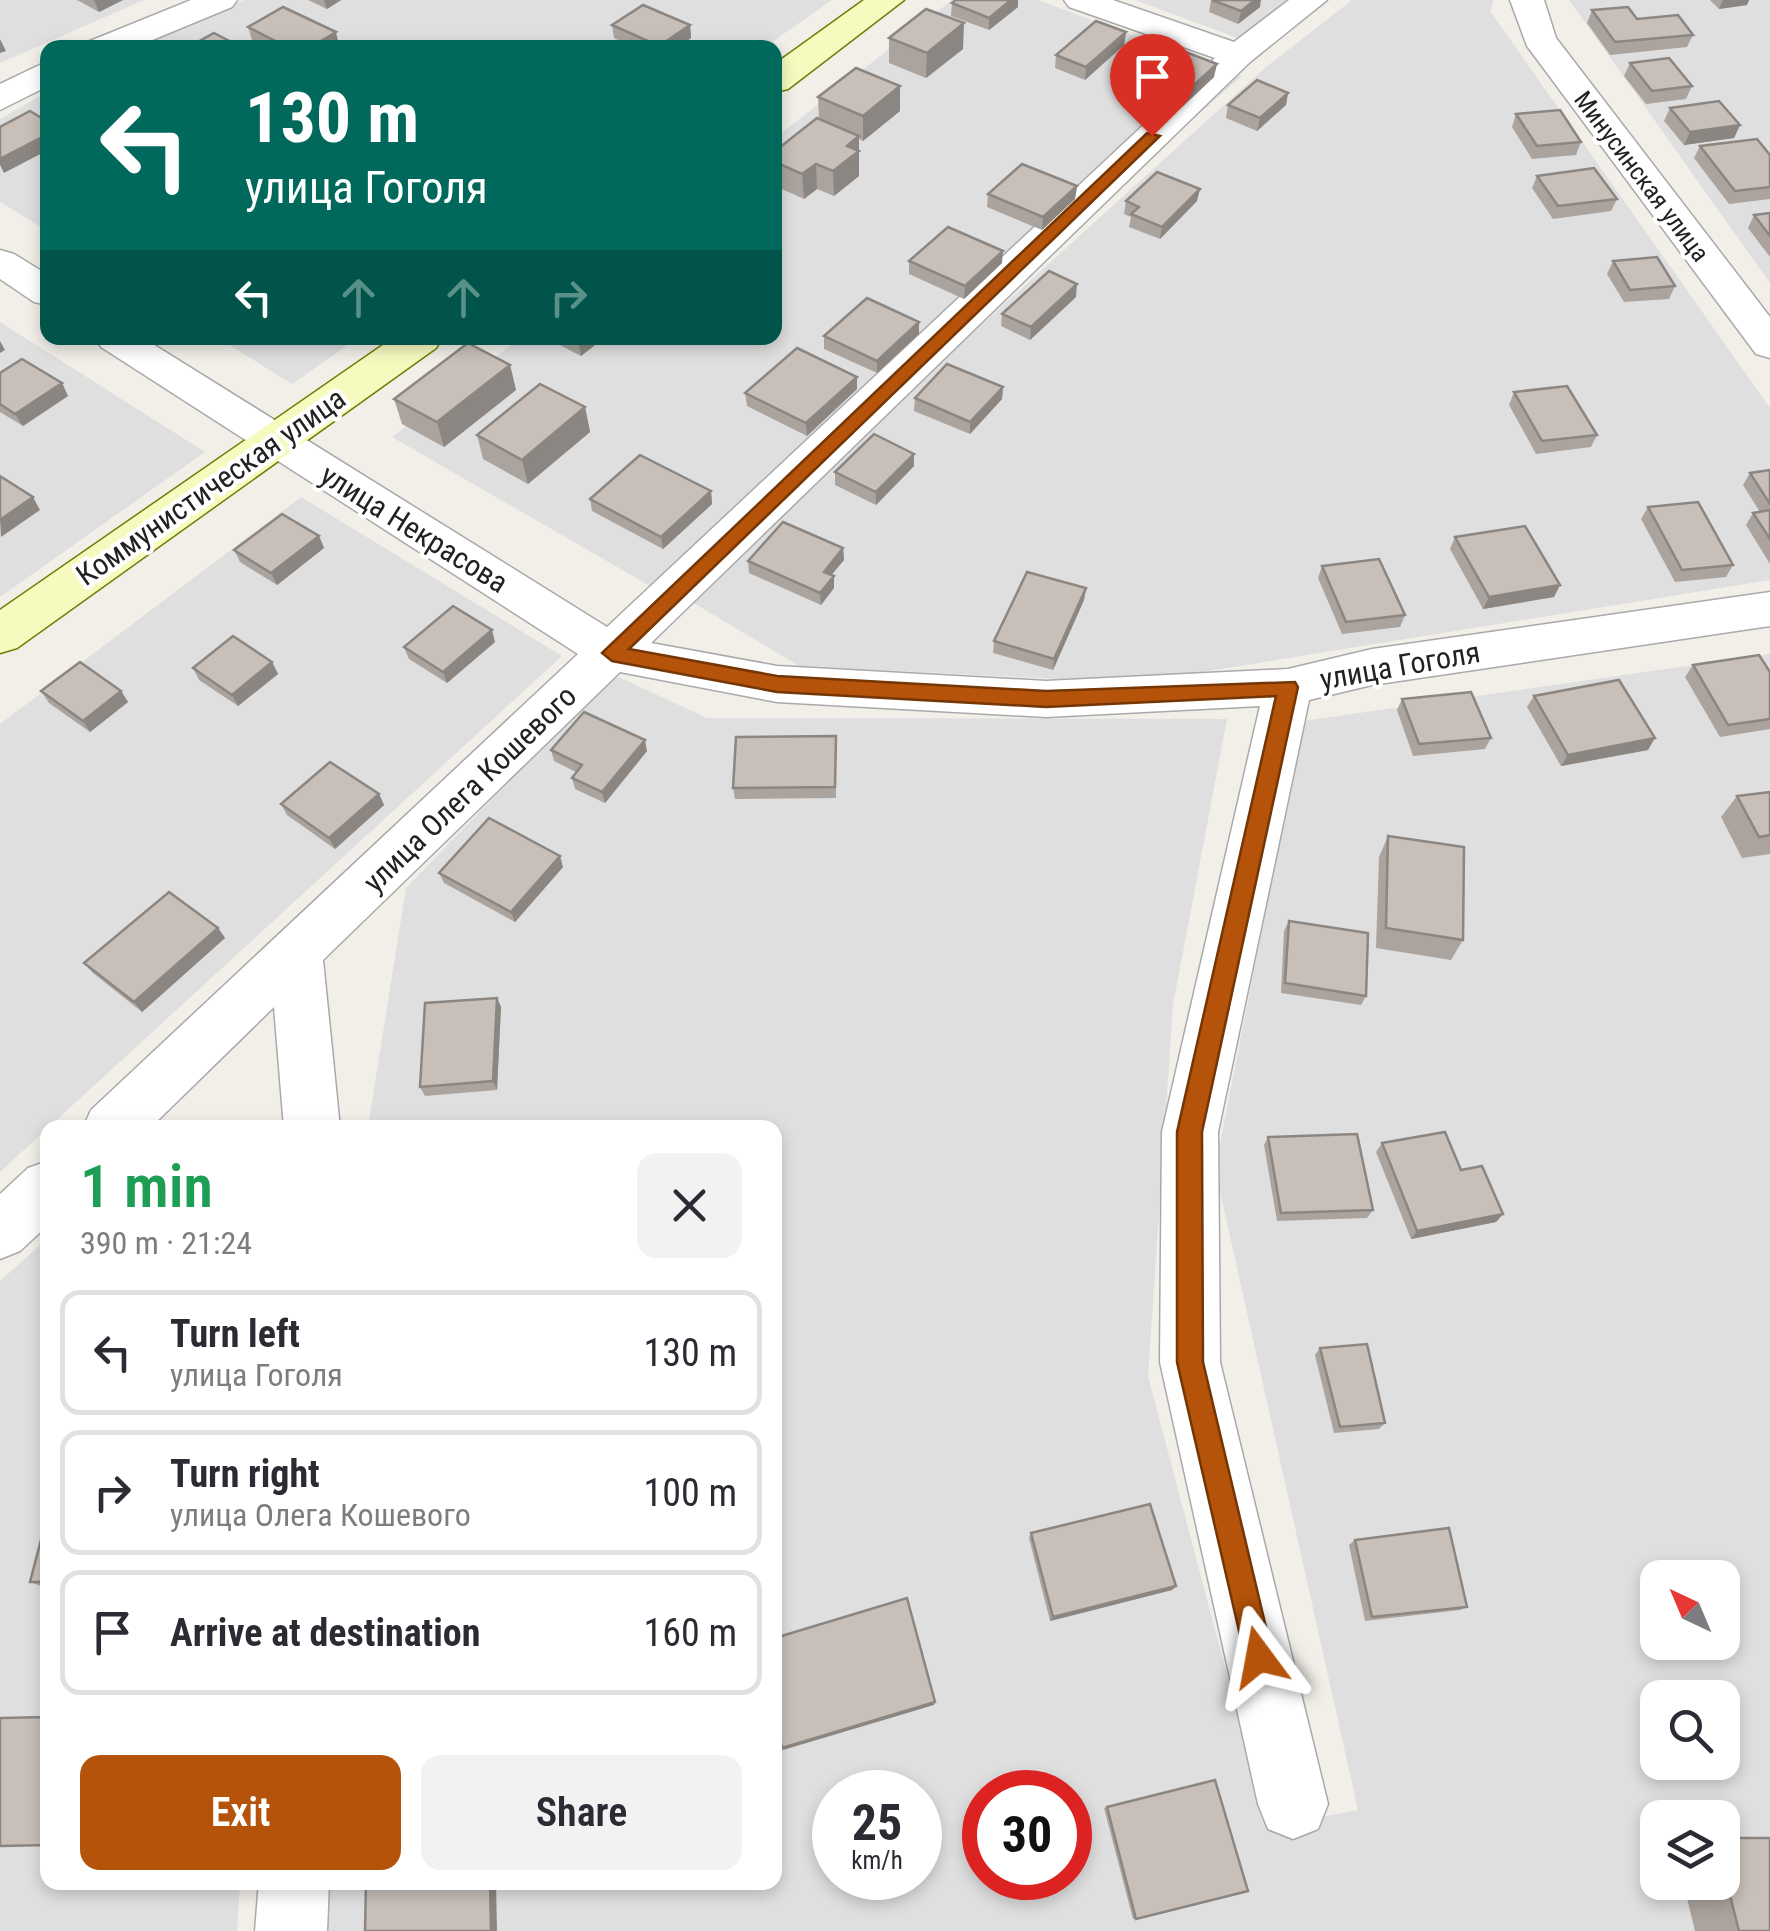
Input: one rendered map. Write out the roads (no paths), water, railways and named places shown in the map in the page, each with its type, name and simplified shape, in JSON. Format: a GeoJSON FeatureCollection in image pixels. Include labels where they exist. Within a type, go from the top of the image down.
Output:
{"type":"FeatureCollection","features":[{"type":"Feature","properties":{"kind":"street"},"geometry":{"type":"LineString","coordinates":[[122,40],[220,0]]}},
{"type":"Feature","properties":{"kind":"street"},"geometry":{"type":"LineString","coordinates":[[782,76],[887,0]]}},
{"type":"Feature","properties":{"kind":"street"},"geometry":{"type":"LineString","coordinates":[[1081,0],[1238,55]]}},
{"type":"Feature","properties":{"kind":"street","name":"улица Олега Кошевого"},"geometry":{"type":"LineString","coordinates":[[120,1120],[1238,55],[1310,0]]}},
{"type":"Feature","properties":{"kind":"street","name":"Минусинская улица"},"geometry":{"type":"LineString","coordinates":[[1526,0],[1539,39],[1770,345]]}},
{"type":"Feature","properties":{"kind":"street"},"geometry":{"type":"LineString","coordinates":[[0,99],[40,76]]}},
{"type":"Feature","properties":{"kind":"street"},"geometry":{"type":"LineString","coordinates":[[0,262],[40,288]]}},
{"type":"Feature","properties":{"kind":"street","name":"улица Некрасова"},"geometry":{"type":"LineString","coordinates":[[127,345],[612,653]]}},
{"type":"Feature","properties":{"kind":"street","name":"Коммунистическая улица"},"geometry":{"type":"LineString","coordinates":[[0,636],[411,345]]}},
{"type":"Feature","properties":{"kind":"street","name":"улица Гоголя"},"geometry":{"type":"LineString","coordinates":[[612,653],[777,684],[1046,699],[1288,687],[1372,667],[1770,609]]}},
{"type":"Feature","properties":{"kind":"street"},"geometry":{"type":"LineString","coordinates":[[1288,687],[1190,1132],[1190,1362],[1293,1804]]}},
{"type":"Feature","properties":{"kind":"street"},"geometry":{"type":"LineString","coordinates":[[296,954],[311,1120]]}},
{"type":"Feature","properties":{"kind":"street"},"geometry":{"type":"LineString","coordinates":[[0,1232],[40,1194]]}},
{"type":"Feature","properties":{"kind":"street"},"geometry":{"type":"LineString","coordinates":[[291,1931],[294,1890]]}}]}
